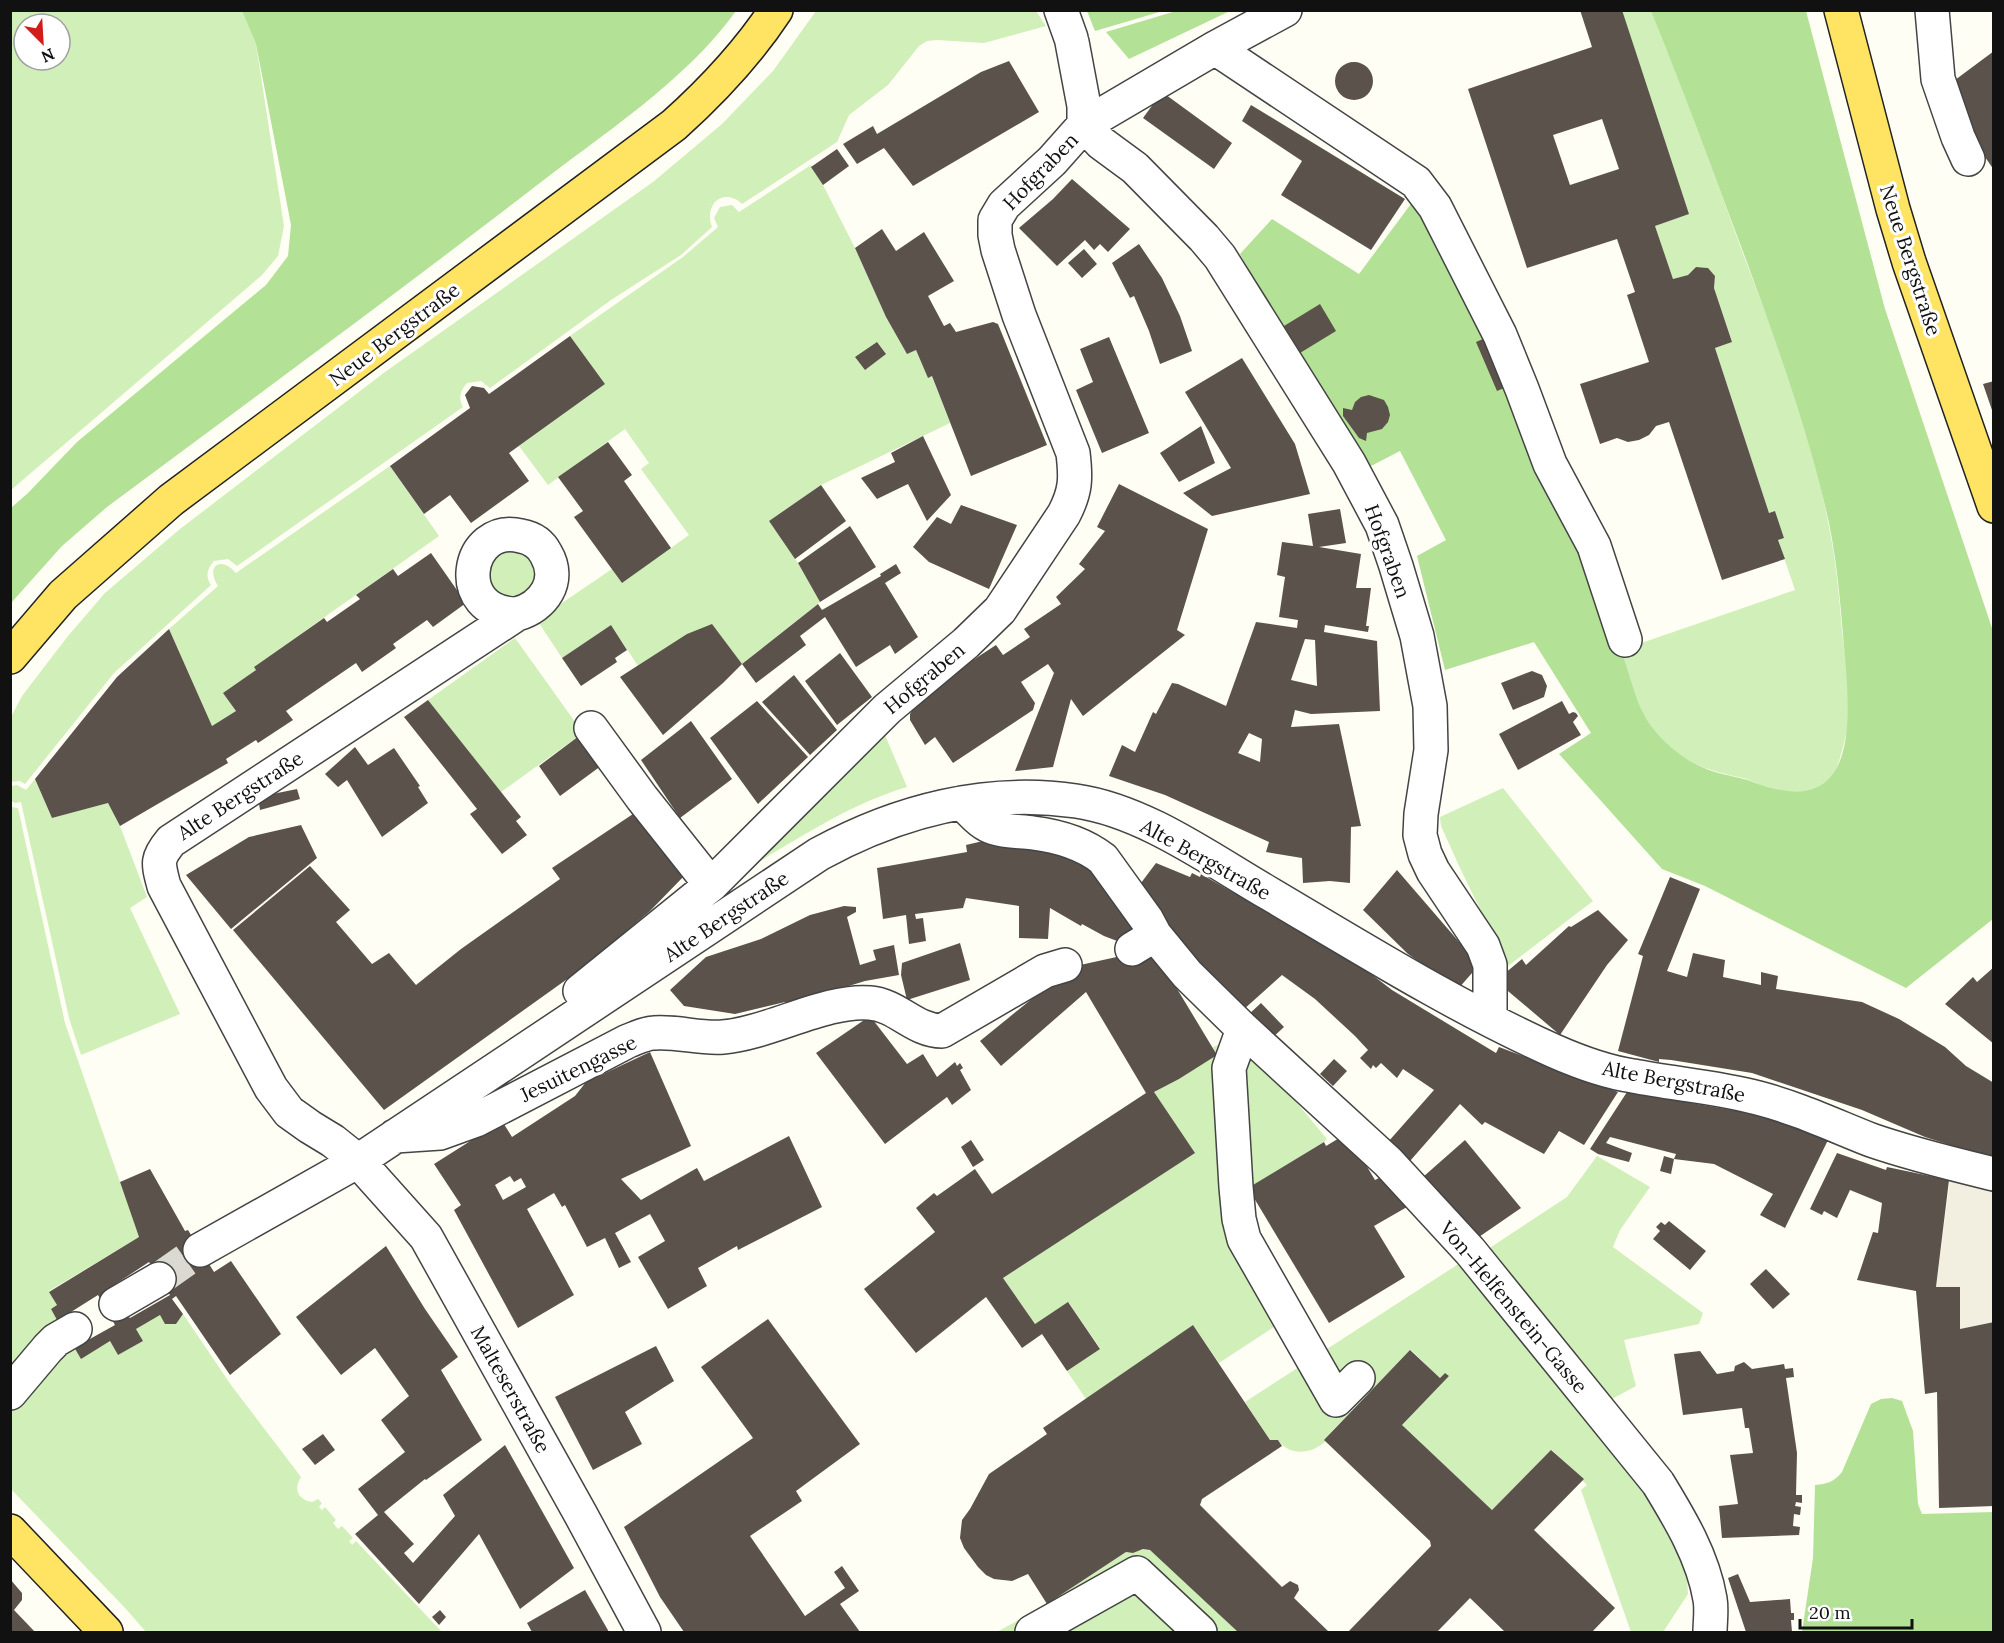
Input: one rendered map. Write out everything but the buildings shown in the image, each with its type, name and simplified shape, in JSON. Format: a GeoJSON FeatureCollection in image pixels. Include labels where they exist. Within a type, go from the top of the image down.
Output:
{"type":"FeatureCollection","features":[{"type":"Feature","properties":{"kind":"main road","name":"Neue Bergstraße"},"geometry":{"type":"LineString","coordinates":[[10,657],[63,595],[171,500],[674,125],[709,93],[760,34],[776,10]]}},
{"type":"Feature","properties":{"kind":"main road","name":"Neue Bergstraße"},"geometry":{"type":"LineString","coordinates":[[1841,10],[1893,210],[1909,262],[1994,506]]}},
{"type":"Feature","properties":{"kind":"main road"},"geometry":{"type":"LineString","coordinates":[[10,1531],[106,1632]]}},
{"type":"Feature","properties":{"kind":"street","name":"Hofgraben"},"geometry":{"type":"LineString","coordinates":[[536,1041],[555,1011],[711,885],[887,708],[966,643],[1000,610],[1050,537],[1073,497],[1076,475],[1072,453],[1019,315],[998,250],[995,220],[1004,205],[1052,161],[1084,125],[1215,48],[1286,10]]}},
{"type":"Feature","properties":{"kind":"street"},"geometry":{"type":"LineString","coordinates":[[1932,10],[1938,79],[1968,159]]}},
{"type":"Feature","properties":{"kind":"street","name":"Hofgraben"},"geometry":{"type":"LineString","coordinates":[[1068,30],[1084,106],[1084,125],[1101,143],[1135,168],[1220,257],[1349,463],[1382,525],[1417,636],[1430,706],[1431,750],[1420,835],[1433,871],[1483,946],[1490,965],[1490,1020]]}},
{"type":"Feature","properties":{"kind":"street"},"geometry":{"type":"LineString","coordinates":[[1215,48],[1416,182],[1435,207],[1500,335],[1550,464],[1594,546],[1625,640]]}},
{"type":"Feature","properties":{"kind":"street","name":"Alte Bergstraße"},"geometry":{"type":"LineString","coordinates":[[358,1161],[333,1141],[289,1112],[272,1089],[164,886],[160,870],[160,854],[171,841],[517,614]]}},
{"type":"Feature","properties":{"kind":"street"},"geometry":{"type":"LineString","coordinates":[[591,728],[642,798],[711,885]]}},
{"type":"Feature","properties":{"kind":"street","name":"Alte Bergstraße"},"geometry":{"type":"LineString","coordinates":[[200,1250],[358,1161],[819,854],[852,836],[891,820],[929,809],[994,799],[1078,801],[1126,815],[1165,832],[1338,935],[1490,1020],[1557,1052],[1609,1071],[1755,1097],[1790,1107],[1873,1140],[1994,1174]]}},
{"type":"Feature","properties":{"kind":"street","name":"Von-Helfenstein-Gasse"},"geometry":{"type":"LineString","coordinates":[[962,803],[986,825],[1063,839],[1094,852],[1103,859],[1144,942],[1187,974],[1243,1029],[1388,1162],[1462,1243],[1658,1483],[1682,1521],[1699,1560],[1710,1600],[1710,1632]]}},
{"type":"Feature","properties":{"kind":"street","name":"Jesuitengasse"},"geometry":{"type":"LineString","coordinates":[[394,1136],[440,1133],[476,1120],[628,1041],[653,1033],[722,1037],[754,1032],[824,1010],[869,1003],[885,1007],[925,1029],[942,1031],[1045,971],[1065,964]]}},
{"type":"Feature","properties":{"kind":"street"},"geometry":{"type":"LineString","coordinates":[[1243,1029],[1229,1068],[1236,1187],[1239,1219],[1244,1239],[1336,1400],[1358,1378]]}},
{"type":"Feature","properties":{"kind":"street","name":"Malteserstraße"},"geometry":{"type":"LineString","coordinates":[[358,1161],[426,1237],[570,1494],[644,1632]]}},
{"type":"Feature","properties":{"kind":"street"},"geometry":{"type":"LineString","coordinates":[[10,1393],[56,1340],[159,1279]]}},
{"type":"Feature","properties":{"kind":"street"},"geometry":{"type":"LineString","coordinates":[[1032,1632],[1137,1573],[1200,1632]]}},
{"type":"Feature","properties":{"kind":"green space"},"geometry":{"type":"Polygon","coordinates":[[[1087,10],[1163,11],[1095,31],[1087,10]]]}},
{"type":"Feature","properties":{"kind":"green space"},"geometry":{"type":"Polygon","coordinates":[[[1651,10],[1780,352],[1803,421],[1822,492],[1837,578],[1848,676],[1849,711],[1844,743],[1834,775],[1826,784],[1812,790],[1788,792],[1774,790],[1747,779],[1704,767],[1677,754],[1658,738],[1650,727],[1633,689],[1621,650],[1795,590],[1778,540],[1784,538],[1775,511],[1769,513],[1715,348],[1732,342],[1714,288],[1715,276],[1708,268],[1696,267],[1688,275],[1673,279],[1655,226],[1689,214],[1622,11],[1651,10]]]}},
{"type":"Feature","properties":{"kind":"green space"},"geometry":{"type":"Polygon","coordinates":[[[11,11],[242,11],[256,44],[284,226],[278,256],[262,275],[11,490],[11,11]]]}},
{"type":"Feature","properties":{"kind":"green space"},"geometry":{"type":"Polygon","coordinates":[[[242,11],[736,11],[692,61],[641,106],[107,507],[62,546],[11,603],[11,508],[77,442],[266,285],[288,256],[291,225],[256,44],[242,11]]]}},
{"type":"Feature","properties":{"kind":"green space"},"geometry":{"type":"Polygon","coordinates":[[[816,11],[1036,11],[1046,26],[984,43],[937,40],[927,41],[919,46],[888,85],[849,115],[837,142],[742,204],[728,197],[717,200],[710,211],[712,227],[681,255],[611,300],[490,388],[481,381],[467,383],[460,395],[463,407],[237,566],[228,559],[214,561],[208,573],[211,585],[114,673],[25,784],[20,781],[11,782],[11,717],[22,696],[68,636],[105,593],[180,529],[385,372],[653,182],[722,124],[773,71],[816,11]]]}},
{"type":"Feature","properties":{"kind":"green space"},"geometry":{"type":"Polygon","coordinates":[[[1176,11],[1230,11],[1129,59],[1106,32],[1176,11]]]}},
{"type":"Feature","properties":{"kind":"green space"},"geometry":{"type":"Polygon","coordinates":[[[1651,11],[1806,11],[1885,309],[1993,631],[1993,919],[1906,988],[1705,886],[1662,869],[1559,754],[1591,733],[1534,642],[1445,670],[1417,556],[1446,540],[1400,451],[1371,466],[1279,324],[1240,254],[1272,219],[1359,274],[1419,193],[1582,531],[1599,576],[1634,690],[1647,720],[1671,748],[1705,769],[1787,791],[1812,789],[1829,779],[1840,761],[1846,738],[1848,712],[1841,606],[1829,523],[1812,455],[1780,355],[1651,11]]]}},
{"type":"Feature","properties":{"kind":"green space"},"geometry":{"type":"Polygon","coordinates":[[[811,165],[855,248],[886,317],[907,353],[916,350],[928,377],[932,376],[950,423],[821,485],[769,521],[798,563],[820,602],[742,664],[638,666],[611,625],[562,658],[537,620],[612,569],[622,583],[689,535],[641,469],[649,463],[625,429],[548,485],[519,446],[605,384],[570,336],[683,257],[718,227],[714,218],[720,207],[732,205],[739,212],[811,165]]]}},
{"type":"Feature","properties":{"kind":"green space"},"geometry":{"type":"Polygon","coordinates":[[[390,466],[439,536],[254,667],[256,670],[224,693],[236,711],[212,726],[169,629],[218,586],[213,573],[216,565],[225,565],[236,573],[390,466]]]}},
{"type":"Feature","properties":{"kind":"green space"},"geometry":{"type":"Polygon","coordinates":[[[512,551],[528,558],[535,574],[528,590],[512,597],[496,590],[489,574],[496,558],[512,551]]]}},
{"type":"Feature","properties":{"kind":"green space"},"geometry":{"type":"Polygon","coordinates":[[[515,638],[583,733],[501,792],[428,700],[515,638]]]}},
{"type":"Feature","properties":{"kind":"green space"},"geometry":{"type":"Polygon","coordinates":[[[885,735],[907,787],[846,812],[750,867],[885,735]]]}},
{"type":"Feature","properties":{"kind":"green space"},"geometry":{"type":"Polygon","coordinates":[[[35,779],[52,818],[108,803],[120,826],[147,897],[130,908],[180,1014],[81,1055],[69,1018],[21,802],[11,801],[11,786],[17,785],[26,790],[35,779]]]}},
{"type":"Feature","properties":{"kind":"green space"},"geometry":{"type":"Polygon","coordinates":[[[1503,788],[1593,901],[1508,966],[1460,868],[1441,826],[1440,817],[1503,788]]]}},
{"type":"Feature","properties":{"kind":"green space"},"geometry":{"type":"Polygon","coordinates":[[[11,807],[18,808],[65,1023],[139,1237],[49,1291],[57,1305],[51,1309],[57,1320],[11,1383],[11,807]]]}},
{"type":"Feature","properties":{"kind":"green space"},"geometry":{"type":"Polygon","coordinates":[[[1220,1044],[1225,1056],[1216,1063],[1277,1325],[1219,1363],[1193,1325],[1086,1399],[1067,1371],[1100,1348],[1069,1303],[1035,1324],[1003,1278],[1194,1153],[1154,1092],[1216,1055],[1213,1047],[1220,1044]]]}},
{"type":"Feature","properties":{"kind":"green space"},"geometry":{"type":"Polygon","coordinates":[[[1251,1058],[1261,1060],[1327,1139],[1252,1186],[1242,1065],[1251,1058]]]}},
{"type":"Feature","properties":{"kind":"green space"},"geometry":{"type":"Polygon","coordinates":[[[1597,1156],[1650,1187],[1620,1230],[1613,1247],[1703,1313],[1699,1324],[1624,1340],[1636,1386],[1612,1399],[1485,1251],[1567,1197],[1597,1156]]]}},
{"type":"Feature","properties":{"kind":"green space"},"geometry":{"type":"Polygon","coordinates":[[[1460,1263],[1646,1486],[1686,1563],[1688,1594],[1663,1632],[1631,1632],[1581,1490],[1587,1485],[1552,1450],[1492,1510],[1402,1425],[1449,1376],[1445,1373],[1440,1378],[1411,1350],[1332,1431],[1326,1441],[1308,1451],[1295,1451],[1278,1440],[1270,1440],[1245,1402],[1460,1263]]]}},
{"type":"Feature","properties":{"kind":"green space"},"geometry":{"type":"Polygon","coordinates":[[[183,1314],[231,1385],[301,1477],[297,1486],[300,1496],[312,1502],[318,1499],[322,1503],[319,1507],[322,1510],[325,1507],[336,1520],[333,1523],[338,1529],[342,1526],[353,1538],[349,1541],[352,1545],[356,1541],[442,1632],[146,1632],[11,1489],[11,1400],[48,1357],[74,1347],[81,1358],[110,1341],[118,1355],[143,1341],[136,1329],[160,1315],[166,1324],[176,1324],[183,1314]]]}},
{"type":"Feature","properties":{"kind":"green space"},"geometry":{"type":"Polygon","coordinates":[[[1892,1398],[1902,1401],[1913,1431],[1918,1504],[1922,1514],[1993,1512],[1993,1632],[1802,1632],[1813,1558],[1815,1485],[1830,1482],[1842,1472],[1871,1404],[1881,1399],[1892,1398]]]}},
{"type":"Feature","properties":{"kind":"green space"},"geometry":{"type":"Polygon","coordinates":[[[1143,1549],[1156,1553],[1238,1632],[997,1632],[1047,1604],[1126,1552],[1133,1553],[1143,1549]]]}},
{"type":"Feature","properties":{"kind":"shaded area"},"geometry":{"type":"Polygon","coordinates":[[[1951,1172],[1993,1187],[1993,1322],[1960,1329],[1936,1287],[1951,1172]]]}},
{"type":"Feature","properties":{"kind":"tunnel"},"geometry":{"type":"LineString","coordinates":[[159,1279],[200,1250]]}}]}
